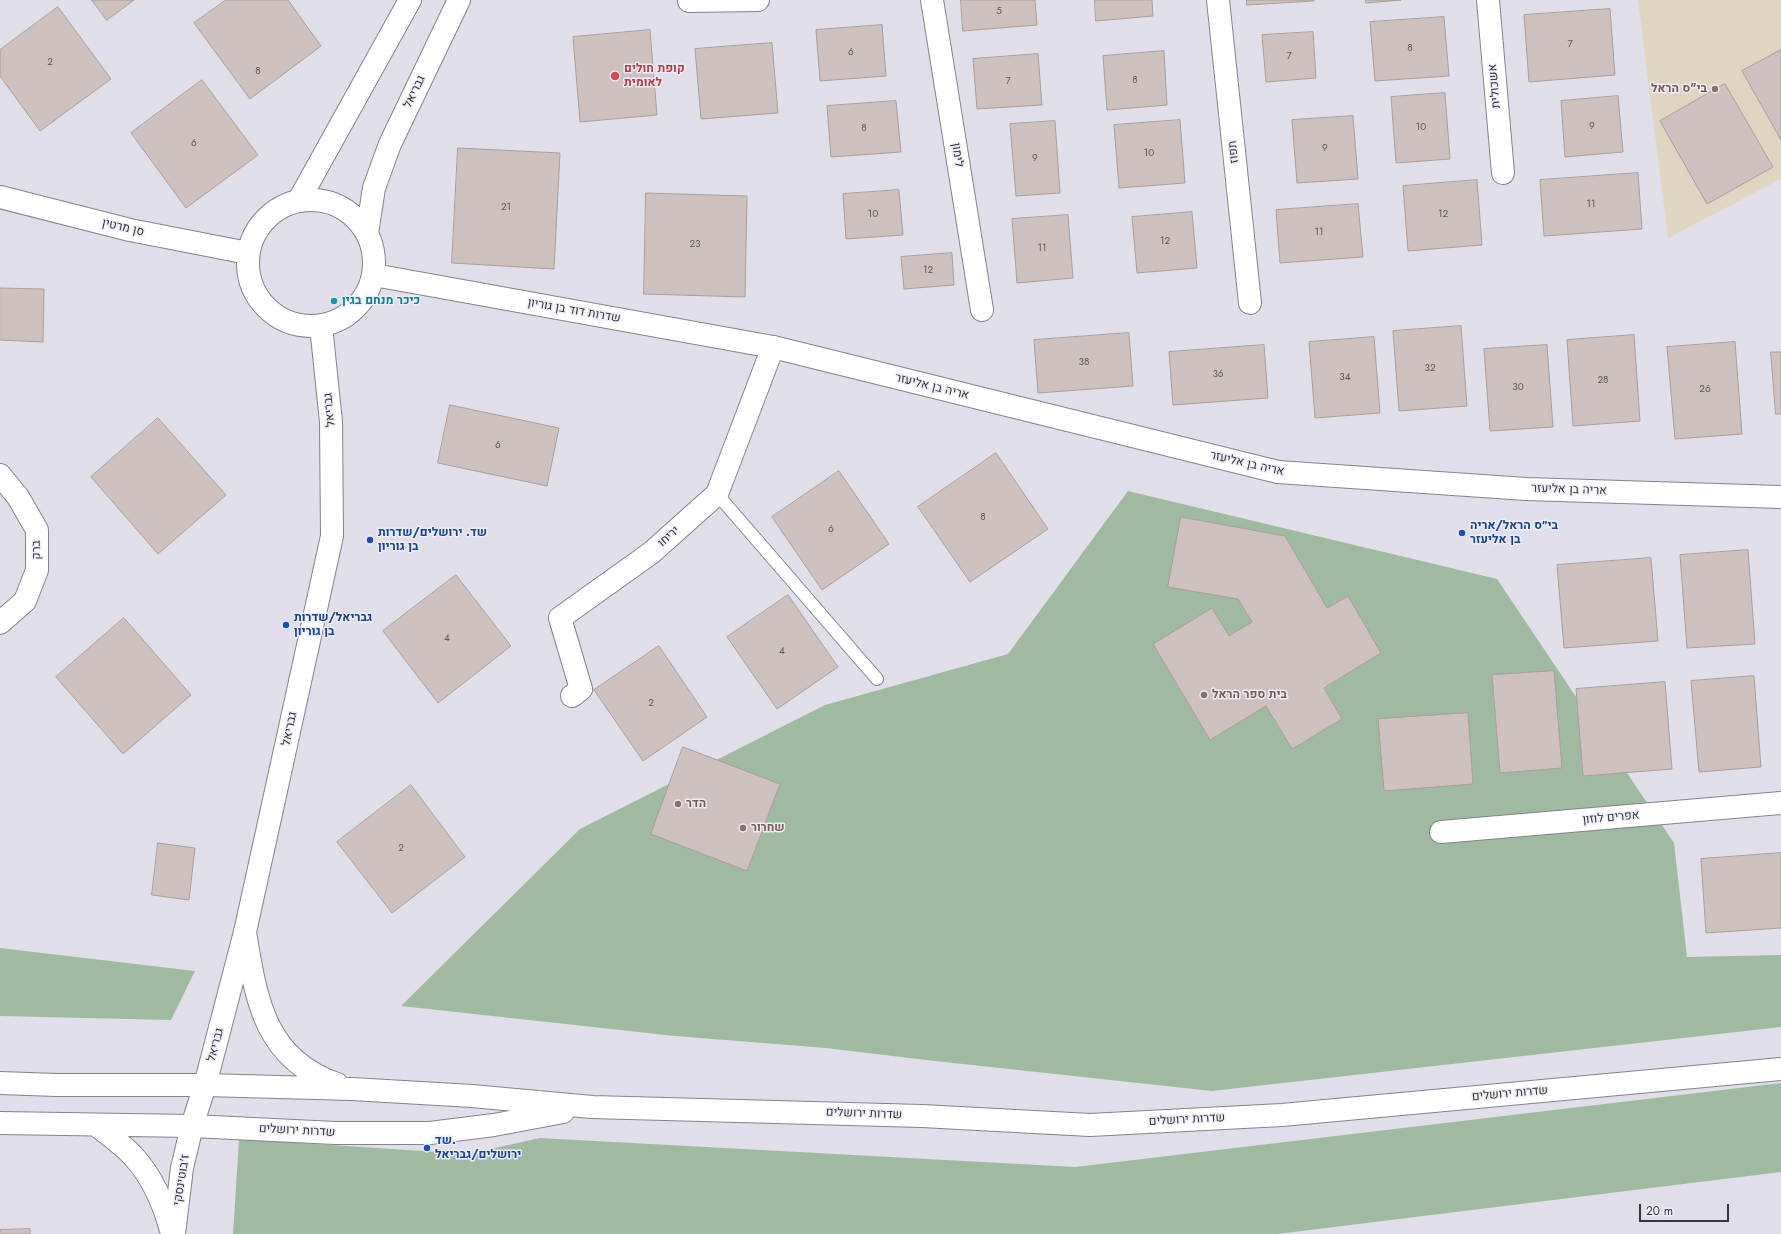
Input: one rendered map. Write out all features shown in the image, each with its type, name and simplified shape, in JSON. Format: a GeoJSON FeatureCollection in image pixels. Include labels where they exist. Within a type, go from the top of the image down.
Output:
{"type":"FeatureCollection","features":[{"type":"Feature","properties":{"kind":"street"},"geometry":{"type":"LineString","coordinates":[[299,200],[410,0]]}},
{"type":"Feature","properties":{"kind":"street","name":"גבריאל"},"geometry":{"type":"LineString","coordinates":[[367,234],[374,188],[390,144],[459,0]]}},
{"type":"Feature","properties":{"kind":"street"},"geometry":{"type":"LineString","coordinates":[[689,1],[758,0]]}},
{"type":"Feature","properties":{"kind":"street","name":"לימון"},"geometry":{"type":"LineString","coordinates":[[932,0],[982,310]]}},
{"type":"Feature","properties":{"kind":"street","name":"תפוז"},"geometry":{"type":"LineString","coordinates":[[1218,0],[1250,303]]}},
{"type":"Feature","properties":{"kind":"street","name":"אשכולית"},"geometry":{"type":"LineString","coordinates":[[1488,0],[1503,173]]}},
{"type":"Feature","properties":{"kind":"street","name":"סן מרטין"},"geometry":{"type":"LineString","coordinates":[[0,197],[130,230],[248,253]]}},
{"type":"Feature","properties":{"kind":"street"},"geometry":{"type":"LineString","coordinates":[[319,199],[338,205],[355,216],[367,234],[374,254],[374,275],[367,293],[355,308],[339,320],[321,326],[304,326],[288,322],[272,313],[265,306],[252,287],[248,270],[248,253],[252,238],[259,224],[270,213],[284,204],[299,200],[319,199]]}},
{"type":"Feature","properties":{"kind":"street","name":"שדרות דוד בן גוריון"},"geometry":{"type":"LineString","coordinates":[[374,275],[773,348]]}},
{"type":"Feature","properties":{"kind":"street","name":"גבריאל"},"geometry":{"type":"LineString","coordinates":[[192,1126],[205,1085],[245,932],[332,536],[332,422],[321,326]]}},
{"type":"Feature","properties":{"kind":"street","name":"יריחו"},"geometry":{"type":"LineString","coordinates":[[572,696],[581,689],[560,618],[651,553],[717,494],[773,348]]}},
{"type":"Feature","properties":{"kind":"street","name":"אריה בן אליעזר"},"geometry":{"type":"LineString","coordinates":[[773,348],[1278,472],[1526,489],[1781,497]]}},
{"type":"Feature","properties":{"kind":"street","name":"ברק"},"geometry":{"type":"LineString","coordinates":[[0,475],[18,497],[37,530],[37,570],[24,601],[0,622]]}},
{"type":"Feature","properties":{"kind":"street","name":"אפרים לוזון"},"geometry":{"type":"LineString","coordinates":[[1441,832],[1781,803]]}},
{"type":"Feature","properties":{"kind":"street"},"geometry":{"type":"LineString","coordinates":[[245,932],[254,984],[260,1007],[270,1028],[281,1045],[291,1057],[307,1071],[323,1079],[352,1089]]}},
{"type":"Feature","properties":{"kind":"street","name":"שדרות ירושלים"},"geometry":{"type":"LineString","coordinates":[[0,1083],[56,1085],[205,1085],[352,1089],[472,1096],[592,1107],[922,1116],[1090,1125],[1282,1115],[1781,1069]]}},
{"type":"Feature","properties":{"kind":"street","name":"שדרות ירושלים"},"geometry":{"type":"LineString","coordinates":[[0,1123],[192,1126],[335,1133],[430,1133],[494,1125],[592,1107]]}},
{"type":"Feature","properties":{"kind":"street"},"geometry":{"type":"LineString","coordinates":[[96,1125],[117,1141],[134,1157],[143,1169],[162,1204],[173,1234]]}},
{"type":"Feature","properties":{"kind":"street","name":"ז'בוטינסקי"},"geometry":{"type":"LineString","coordinates":[[173,1234],[182,1168],[192,1126]]}},
{"type":"Feature","properties":{"kind":"lane"},"geometry":{"type":"LineString","coordinates":[[717,494],[878,679]]}},
{"type":"Feature","properties":{"kind":"shaded area","name":"בי\"ס הראל"},"geometry":{"type":"Polygon","coordinates":[[[1638,0],[1781,0],[1781,179],[1668,238],[1638,0]]]}},
{"type":"Feature","properties":{"kind":"green space"},"geometry":{"type":"Polygon","coordinates":[[[1128,491],[1497,579],[1674,843],[1687,957],[1781,955],[1781,1027],[1212,1091],[826,1048],[675,1036],[401,1006],[580,829],[825,705],[1008,654],[1128,491]]]}},
{"type":"Feature","properties":{"kind":"green space"},"geometry":{"type":"Polygon","coordinates":[[[0,948],[195,971],[171,1020],[0,1016],[0,948]]]}},
{"type":"Feature","properties":{"kind":"green space"},"geometry":{"type":"Polygon","coordinates":[[[1781,1083],[1781,1172],[1277,1234],[233,1234],[239,1139],[468,1154],[540,1138],[1075,1167],[1781,1083]]]}},
{"type":"Feature","properties":{"kind":"building"},"geometry":{"type":"Polygon","coordinates":[[[92,0],[134,0],[107,20],[92,0]]]}},
{"type":"Feature","properties":{"kind":"building"},"geometry":{"type":"Polygon","coordinates":[[[226,0],[288,0],[321,46],[250,99],[194,23],[226,0]]]}},
{"type":"Feature","properties":{"kind":"building"},"geometry":{"type":"Polygon","coordinates":[[[961,0],[1035,0],[1037,25],[963,31],[961,0]]]}},
{"type":"Feature","properties":{"kind":"building"},"geometry":{"type":"Polygon","coordinates":[[[1095,0],[1152,0],[1153,16],[1096,21],[1095,0]]]}},
{"type":"Feature","properties":{"kind":"building"},"geometry":{"type":"Polygon","coordinates":[[[1247,0],[1314,0],[1314,1],[1247,5],[1247,0]]]}},
{"type":"Feature","properties":{"kind":"building"},"geometry":{"type":"Polygon","coordinates":[[[1366,0],[1401,0],[1366,3],[1366,0]]]}},
{"type":"Feature","properties":{"kind":"building"},"geometry":{"type":"Polygon","coordinates":[[[58,7],[111,79],[40,131],[0,76],[0,50],[58,7]]]}},
{"type":"Feature","properties":{"kind":"building"},"geometry":{"type":"Polygon","coordinates":[[[1610,9],[1615,75],[1529,82],[1524,15],[1610,9]]]}},
{"type":"Feature","properties":{"kind":"building"},"geometry":{"type":"Polygon","coordinates":[[[1444,17],[1449,76],[1375,81],[1370,22],[1444,17]]]}},
{"type":"Feature","properties":{"kind":"building"},"geometry":{"type":"Polygon","coordinates":[[[882,25],[886,76],[820,81],[816,30],[882,25]]]}},
{"type":"Feature","properties":{"kind":"building","name":"קופת חולים לאומית"},"geometry":{"type":"Polygon","coordinates":[[[650,30],[657,115],[580,122],[573,37],[650,30]]]}},
{"type":"Feature","properties":{"kind":"building"},"geometry":{"type":"Polygon","coordinates":[[[1313,32],[1316,78],[1266,82],[1262,35],[1313,32]]]}},
{"type":"Feature","properties":{"kind":"building"},"geometry":{"type":"Polygon","coordinates":[[[772,43],[778,113],[701,119],[695,49],[772,43]]]}},
{"type":"Feature","properties":{"kind":"building"},"geometry":{"type":"Polygon","coordinates":[[[1781,50],[1781,140],[1742,71],[1781,50]]]}},
{"type":"Feature","properties":{"kind":"building"},"geometry":{"type":"Polygon","coordinates":[[[1164,51],[1167,105],[1107,110],[1103,56],[1164,51]]]}},
{"type":"Feature","properties":{"kind":"building"},"geometry":{"type":"Polygon","coordinates":[[[1038,54],[1042,105],[977,109],[973,59],[1038,54]]]}},
{"type":"Feature","properties":{"kind":"building"},"geometry":{"type":"Polygon","coordinates":[[[202,80],[258,155],[186,208],[131,133],[202,80]]]}},
{"type":"Feature","properties":{"kind":"building"},"geometry":{"type":"Polygon","coordinates":[[[1725,84],[1773,167],[1707,204],[1660,121],[1725,84]]]}},
{"type":"Feature","properties":{"kind":"building"},"geometry":{"type":"Polygon","coordinates":[[[1445,93],[1450,159],[1396,163],[1391,97],[1445,93]]]}},
{"type":"Feature","properties":{"kind":"building"},"geometry":{"type":"Polygon","coordinates":[[[1618,96],[1623,152],[1565,157],[1561,101],[1618,96]]]}},
{"type":"Feature","properties":{"kind":"building"},"geometry":{"type":"Polygon","coordinates":[[[896,101],[901,152],[831,157],[827,106],[896,101]]]}},
{"type":"Feature","properties":{"kind":"building"},"geometry":{"type":"Polygon","coordinates":[[[1353,116],[1358,179],[1297,183],[1292,120],[1353,116]]]}},
{"type":"Feature","properties":{"kind":"building"},"geometry":{"type":"Polygon","coordinates":[[[1180,120],[1185,183],[1119,188],[1114,125],[1180,120]]]}},
{"type":"Feature","properties":{"kind":"building"},"geometry":{"type":"Polygon","coordinates":[[[1055,121],[1060,193],[1016,196],[1010,124],[1055,121]]]}},
{"type":"Feature","properties":{"kind":"building"},"geometry":{"type":"Polygon","coordinates":[[[458,148],[560,153],[554,269],[452,263],[458,148]]]}},
{"type":"Feature","properties":{"kind":"building"},"geometry":{"type":"Polygon","coordinates":[[[1638,173],[1642,229],[1544,236],[1540,180],[1638,173]]]}},
{"type":"Feature","properties":{"kind":"building"},"geometry":{"type":"Polygon","coordinates":[[[1477,180],[1482,245],[1408,251],[1403,186],[1477,180]]]}},
{"type":"Feature","properties":{"kind":"building"},"geometry":{"type":"Polygon","coordinates":[[[899,190],[903,235],[846,239],[843,194],[899,190]]]}},
{"type":"Feature","properties":{"kind":"building"},"geometry":{"type":"Polygon","coordinates":[[[646,193],[747,196],[745,297],[644,294],[646,193]]]}},
{"type":"Feature","properties":{"kind":"building"},"geometry":{"type":"Polygon","coordinates":[[[1358,204],[1363,257],[1280,263],[1276,210],[1358,204]]]}},
{"type":"Feature","properties":{"kind":"building"},"geometry":{"type":"Polygon","coordinates":[[[1192,212],[1197,268],[1137,273],[1132,217],[1192,212]]]}},
{"type":"Feature","properties":{"kind":"building"},"geometry":{"type":"Polygon","coordinates":[[[1068,215],[1073,278],[1017,283],[1012,219],[1068,215]]]}},
{"type":"Feature","properties":{"kind":"building"},"geometry":{"type":"Polygon","coordinates":[[[952,253],[954,285],[904,289],[901,257],[952,253]]]}},
{"type":"Feature","properties":{"kind":"building"},"geometry":{"type":"Polygon","coordinates":[[[0,288],[44,289],[43,342],[0,340],[0,288]]]}},
{"type":"Feature","properties":{"kind":"building"},"geometry":{"type":"Polygon","coordinates":[[[1461,326],[1467,406],[1399,411],[1393,331],[1461,326]]]}},
{"type":"Feature","properties":{"kind":"building"},"geometry":{"type":"Polygon","coordinates":[[[1129,333],[1133,386],[1038,393],[1034,340],[1129,333]]]}},
{"type":"Feature","properties":{"kind":"building"},"geometry":{"type":"Polygon","coordinates":[[[1634,335],[1640,421],[1573,426],[1567,340],[1634,335]]]}},
{"type":"Feature","properties":{"kind":"building"},"geometry":{"type":"Polygon","coordinates":[[[1374,337],[1380,413],[1315,418],[1309,342],[1374,337]]]}},
{"type":"Feature","properties":{"kind":"building"},"geometry":{"type":"Polygon","coordinates":[[[1735,342],[1742,434],[1675,439],[1667,347],[1735,342]]]}},
{"type":"Feature","properties":{"kind":"building"},"geometry":{"type":"Polygon","coordinates":[[[1264,345],[1268,398],[1173,405],[1169,352],[1264,345]]]}},
{"type":"Feature","properties":{"kind":"building"},"geometry":{"type":"Polygon","coordinates":[[[1547,345],[1553,427],[1490,431],[1484,349],[1547,345]]]}},
{"type":"Feature","properties":{"kind":"building"},"geometry":{"type":"Polygon","coordinates":[[[1771,352],[1781,352],[1781,414],[1776,414],[1771,352]]]}},
{"type":"Feature","properties":{"kind":"building"},"geometry":{"type":"Polygon","coordinates":[[[450,405],[559,428],[547,486],[438,463],[450,405]]]}},
{"type":"Feature","properties":{"kind":"building"},"geometry":{"type":"Polygon","coordinates":[[[158,418],[226,495],[158,554],[91,477],[158,418]]]}},
{"type":"Feature","properties":{"kind":"building"},"geometry":{"type":"Polygon","coordinates":[[[996,453],[1048,529],[970,582],[918,507],[996,453]]]}},
{"type":"Feature","properties":{"kind":"building"},"geometry":{"type":"Polygon","coordinates":[[[839,471],[889,544],[822,590],[772,517],[839,471]]]}},
{"type":"Feature","properties":{"kind":"building"},"geometry":{"type":"Polygon","coordinates":[[[1181,517],[1285,536],[1327,608],[1348,596],[1381,653],[1324,688],[1342,719],[1292,749],[1266,706],[1210,740],[1153,644],[1212,608],[1229,636],[1252,622],[1238,599],[1168,587],[1181,517]]]}},
{"type":"Feature","properties":{"kind":"building"},"geometry":{"type":"Polygon","coordinates":[[[1748,550],[1755,644],[1687,648],[1680,555],[1748,550]]]}},
{"type":"Feature","properties":{"kind":"building"},"geometry":{"type":"Polygon","coordinates":[[[1651,558],[1658,641],[1564,648],[1557,565],[1651,558]]]}},
{"type":"Feature","properties":{"kind":"building"},"geometry":{"type":"Polygon","coordinates":[[[456,575],[511,646],[438,703],[383,631],[456,575]]]}},
{"type":"Feature","properties":{"kind":"building"},"geometry":{"type":"Polygon","coordinates":[[[788,595],[838,667],[777,709],[727,637],[788,595]]]}},
{"type":"Feature","properties":{"kind":"building"},"geometry":{"type":"Polygon","coordinates":[[[124,618],[191,695],[123,754],[56,677],[124,618]]]}},
{"type":"Feature","properties":{"kind":"building"},"geometry":{"type":"Polygon","coordinates":[[[659,646],[707,717],[643,761],[594,690],[659,646]]]}},
{"type":"Feature","properties":{"kind":"building"},"geometry":{"type":"Polygon","coordinates":[[[1554,671],[1562,768],[1500,773],[1492,675],[1554,671]]]}},
{"type":"Feature","properties":{"kind":"building"},"geometry":{"type":"Polygon","coordinates":[[[1754,676],[1761,767],[1699,772],[1691,681],[1754,676]]]}},
{"type":"Feature","properties":{"kind":"building"},"geometry":{"type":"Polygon","coordinates":[[[1665,682],[1672,769],[1583,776],[1576,689],[1665,682]]]}},
{"type":"Feature","properties":{"kind":"building"},"geometry":{"type":"Polygon","coordinates":[[[1468,713],[1473,784],[1384,791],[1378,719],[1468,713]]]}},
{"type":"Feature","properties":{"kind":"building"},"geometry":{"type":"Polygon","coordinates":[[[683,747],[780,784],[747,871],[651,834],[683,747]]]}},
{"type":"Feature","properties":{"kind":"building"},"geometry":{"type":"Polygon","coordinates":[[[411,785],[465,857],[392,913],[337,842],[411,785]]]}},
{"type":"Feature","properties":{"kind":"building"},"geometry":{"type":"Polygon","coordinates":[[[158,843],[195,848],[189,900],[152,895],[158,843]]]}},
{"type":"Feature","properties":{"kind":"building"},"geometry":{"type":"Polygon","coordinates":[[[1781,853],[1781,928],[1706,933],[1701,859],[1781,853]]]}},
{"type":"Feature","properties":{"kind":"building"},"geometry":{"type":"Polygon","coordinates":[[[30,1229],[30,1234],[0,1234],[0,1230],[30,1229]]]}},
{"type":"Feature","properties":{"kind":"place","name":"קופת חולים לאומית"},"geometry":{"type":"Point","coordinates":[615,76]}},
{"type":"Feature","properties":{"kind":"place","name":"בי\"ס הראל"},"geometry":{"type":"Point","coordinates":[1715,89]}},
{"type":"Feature","properties":{"kind":"place","name":"כיכר מנחם בגין"},"geometry":{"type":"Point","coordinates":[334,301]}},
{"type":"Feature","properties":{"kind":"place","name":"בי״ס הראל/אריה בן אליעזר"},"geometry":{"type":"Point","coordinates":[1462,533]}},
{"type":"Feature","properties":{"kind":"place","name":"שד. ירושלים/שדרות בן גוריון"},"geometry":{"type":"Point","coordinates":[370,540]}},
{"type":"Feature","properties":{"kind":"place","name":"גבריאל/שדרות בן גוריון"},"geometry":{"type":"Point","coordinates":[286,625]}},
{"type":"Feature","properties":{"kind":"place","name":"בית ספר הראל"},"geometry":{"type":"Point","coordinates":[1204,695]}},
{"type":"Feature","properties":{"kind":"place","name":"הדר"},"geometry":{"type":"Point","coordinates":[678,804]}},
{"type":"Feature","properties":{"kind":"place","name":"שחרור"},"geometry":{"type":"Point","coordinates":[743,828]}},
{"type":"Feature","properties":{"kind":"place","name":"שד. ירושלים/גבריאל"},"geometry":{"type":"Point","coordinates":[427,1148]}}]}
